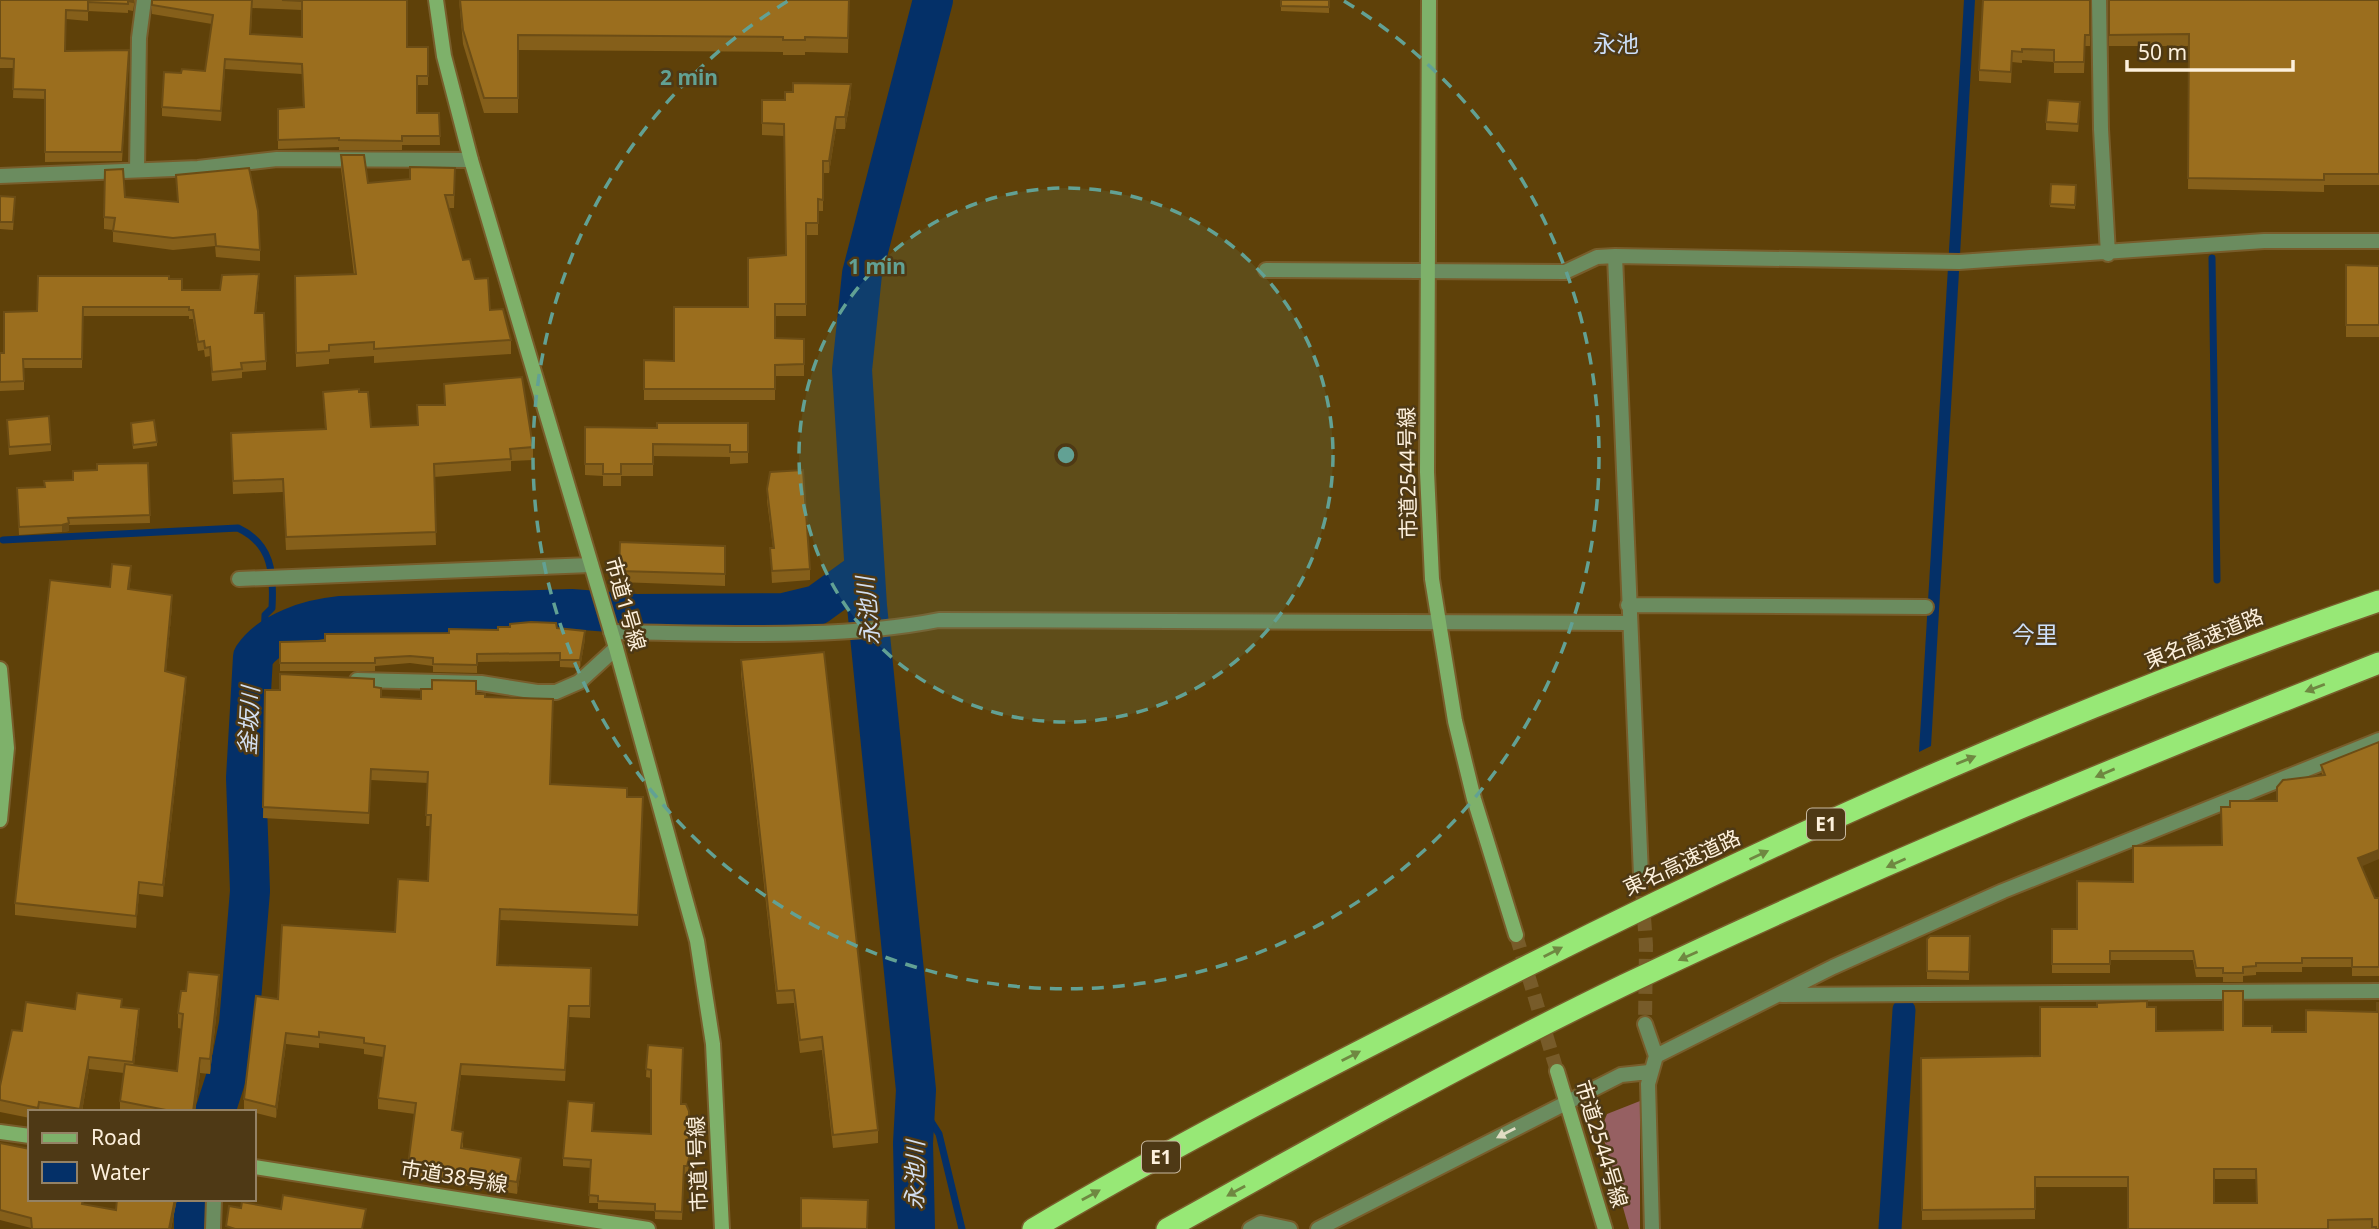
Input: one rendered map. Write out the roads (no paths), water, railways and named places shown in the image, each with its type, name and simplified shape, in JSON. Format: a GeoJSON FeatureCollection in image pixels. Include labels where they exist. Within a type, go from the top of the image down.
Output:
{"type":"FeatureCollection","features":[{"type":"Feature","properties":{"kind":"highway","name":"東名高速道路"},"geometry":{"type":"LineString","coordinates":[[1032,1229],[1290,1087],[1604,926],[1952,766],[2283,634],[2379,601]]}},
{"type":"Feature","properties":{"kind":"highway"},"geometry":{"type":"LineString","coordinates":[[1167,1229],[1624,985],[2109,771],[2379,663]]}},
{"type":"Feature","properties":{"kind":"street"},"geometry":{"type":"LineString","coordinates":[[137,169],[139,38],[144,0]]}},
{"type":"Feature","properties":{"kind":"street","name":"市道1号線"},"geometry":{"type":"LineString","coordinates":[[436,0],[447,67],[471,160],[673,847],[701,964],[713,1044],[722,1229]]}},
{"type":"Feature","properties":{"kind":"street","name":"市道2544号線"},"geometry":{"type":"LineString","coordinates":[[1429,0],[1428,513],[1437,622],[1455,721],[1474,799],[1516,935]]}},
{"type":"Feature","properties":{"kind":"street"},"geometry":{"type":"LineString","coordinates":[[2099,0],[2108,254]]}},
{"type":"Feature","properties":{"kind":"street"},"geometry":{"type":"LineString","coordinates":[[0,176],[198,168],[277,159],[471,160]]}},
{"type":"Feature","properties":{"kind":"street"},"geometry":{"type":"LineString","coordinates":[[1266,270],[1565,272],[1597,257],[1615,256],[1954,262],[2108,254],[2264,241],[2379,242]]}},
{"type":"Feature","properties":{"kind":"street"},"geometry":{"type":"LineString","coordinates":[[1615,256],[1641,875]]}},
{"type":"Feature","properties":{"kind":"street"},"geometry":{"type":"LineString","coordinates":[[239,579],[591,565]]}},
{"type":"Feature","properties":{"kind":"street"},"geometry":{"type":"LineString","coordinates":[[1628,605],[1926,607]]}},
{"type":"Feature","properties":{"kind":"street"},"geometry":{"type":"LineString","coordinates":[[610,627],[839,631],[893,628],[939,620],[1629,623]]}},
{"type":"Feature","properties":{"kind":"street"},"geometry":{"type":"LineString","coordinates":[[342,679],[481,683],[537,692],[556,692],[579,682],[616,648]]}},
{"type":"Feature","properties":{"kind":"street"},"geometry":{"type":"LineString","coordinates":[[0,668],[7,747],[0,820]]}},
{"type":"Feature","properties":{"kind":"street"},"geometry":{"type":"LineString","coordinates":[[1652,1229],[1649,1072],[1656,1056],[1776,995],[2003,891],[2379,740]]}},
{"type":"Feature","properties":{"kind":"street"},"geometry":{"type":"LineString","coordinates":[[1776,995],[2379,990]]}},
{"type":"Feature","properties":{"kind":"street"},"geometry":{"type":"LineString","coordinates":[[1645,1024],[1656,1056]]}},
{"type":"Feature","properties":{"kind":"street","name":"市道2544号線"},"geometry":{"type":"LineString","coordinates":[[1557,1071],[1605,1229]]}},
{"type":"Feature","properties":{"kind":"street"},"geometry":{"type":"LineString","coordinates":[[1318,1229],[1621,1075],[1649,1072]]}},
{"type":"Feature","properties":{"kind":"street"},"geometry":{"type":"LineString","coordinates":[[0,1132],[28,1136]]}},
{"type":"Feature","properties":{"kind":"street","name":"市道38号線"},"geometry":{"type":"LineString","coordinates":[[256,1167],[648,1229]]}},
{"type":"Feature","properties":{"kind":"street"},"geometry":{"type":"LineString","coordinates":[[213,1229],[214,1201]]}},
{"type":"Feature","properties":{"kind":"street"},"geometry":{"type":"LineString","coordinates":[[1256,1226],[1290,1229]]}},
{"type":"Feature","properties":{"kind":"water"},"geometry":{"type":"Polygon","coordinates":[[[1964,0],[1975,0],[1931,746],[1919,752],[1964,0]]]}},
{"type":"Feature","properties":{"kind":"waterway","name":"永池川"},"geometry":{"type":"LineString","coordinates":[[915,1229],[913,1143],[916,1090],[867,606],[852,370],[862,274],[933,0]]}},
{"type":"Feature","properties":{"kind":"waterway"},"geometry":{"type":"LineString","coordinates":[[2212,258],[2217,580]]}},
{"type":"Feature","properties":{"kind":"waterway"},"geometry":{"type":"LineString","coordinates":[[3,540],[238,528],[258,542],[271,572],[272,608],[265,615],[264,641]]}},
{"type":"Feature","properties":{"kind":"waterway","name":"釜坂川"},"geometry":{"type":"LineString","coordinates":[[216,1110],[232,1059],[239,1024],[250,891],[246,778],[253,657],[260,648],[280,633],[304,623],[341,616],[571,609],[636,614],[784,613],[817,605],[864,571]]}},
{"type":"Feature","properties":{"kind":"waterway"},"geometry":{"type":"LineString","coordinates":[[1890,1229],[1904,1010]]}},
{"type":"Feature","properties":{"kind":"waterway"},"geometry":{"type":"LineString","coordinates":[[916,1098],[939,1134],[962,1229]]}},
{"type":"Feature","properties":{"kind":"waterway","name":"釜坂川"},"geometry":{"type":"LineString","coordinates":[[194,1201],[194,1229]]}},
{"type":"Feature","properties":{"kind":"tunnel"},"geometry":{"type":"LineString","coordinates":[[1641,875],[1646,945],[1645,1024]]}},
{"type":"Feature","properties":{"kind":"tunnel"},"geometry":{"type":"LineString","coordinates":[[1516,935],[1557,1071]]}},
{"type":"Feature","properties":{"kind":"district","name":"永池"},"geometry":{"type":"Point","coordinates":[1616,44]}},
{"type":"Feature","properties":{"kind":"district","name":"今里"},"geometry":{"type":"Point","coordinates":[2035,635]}}]}
